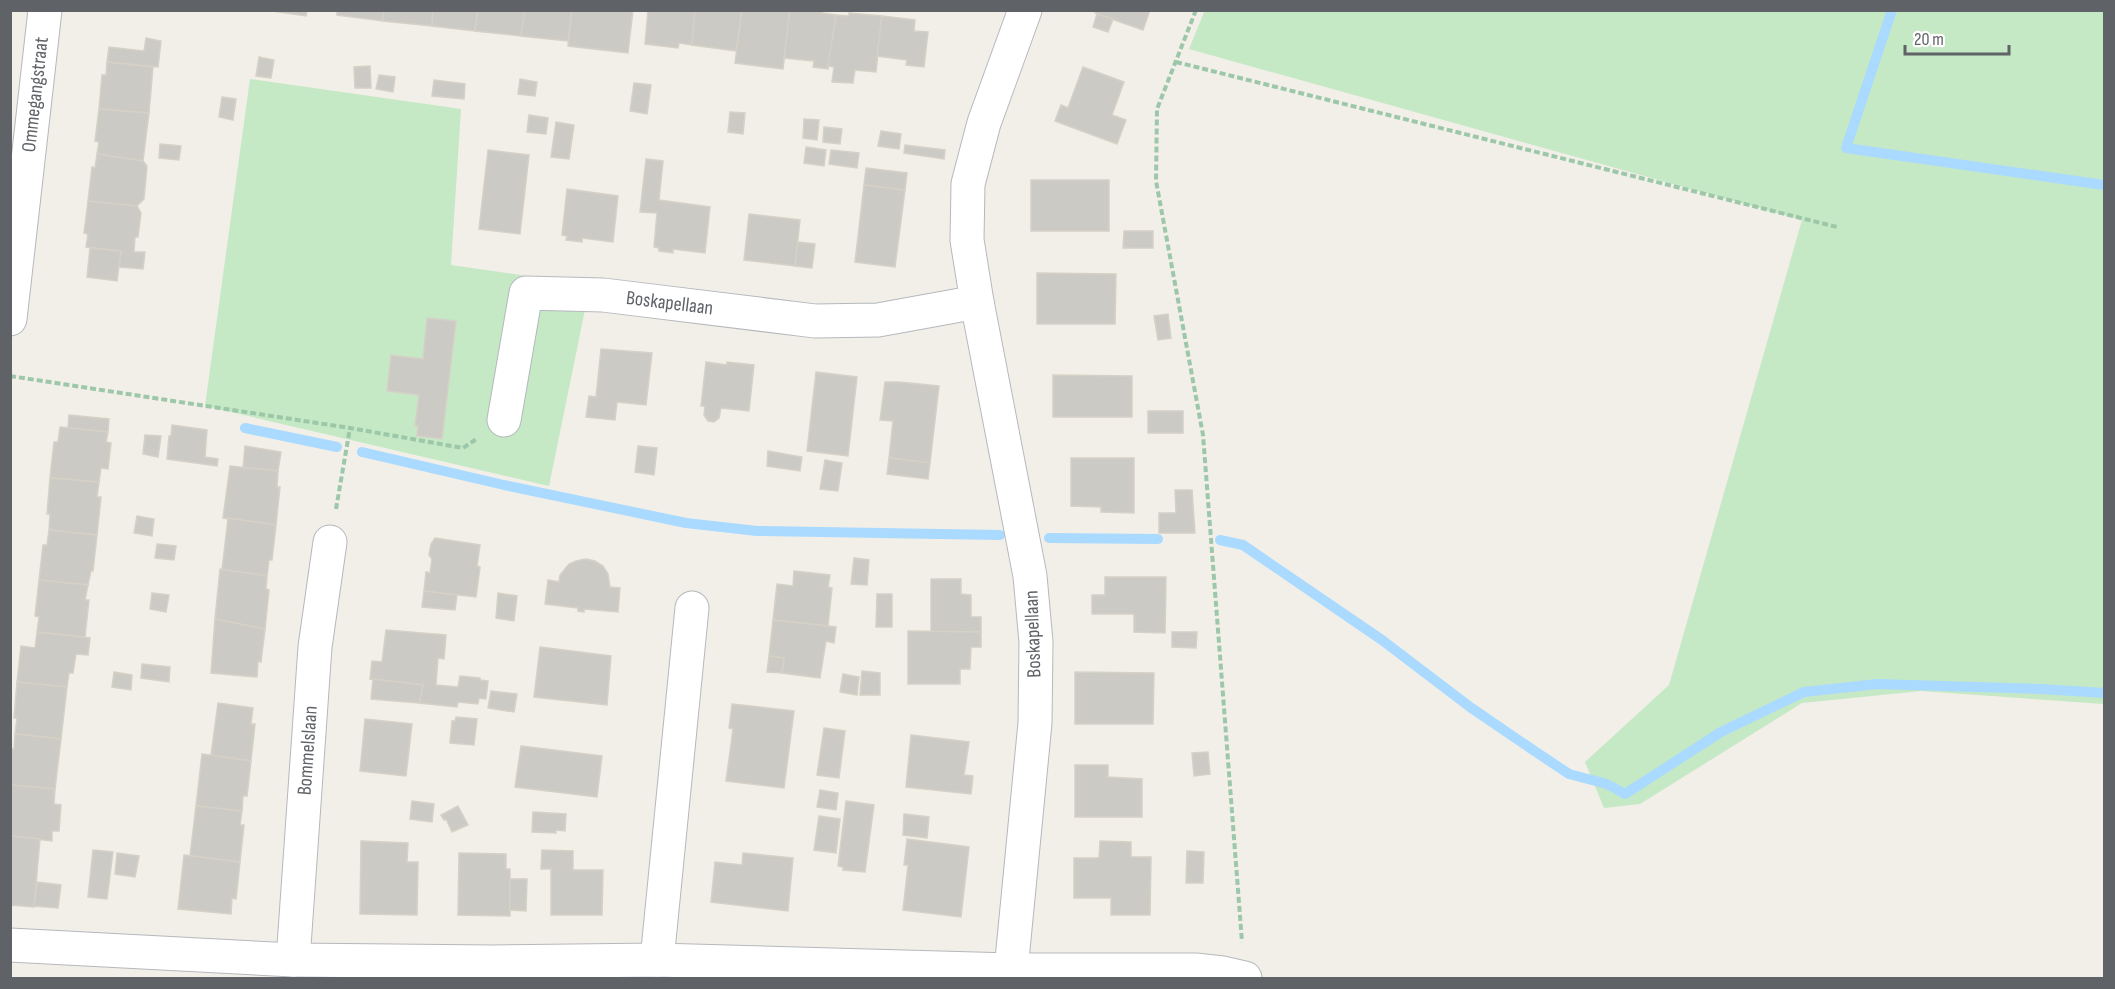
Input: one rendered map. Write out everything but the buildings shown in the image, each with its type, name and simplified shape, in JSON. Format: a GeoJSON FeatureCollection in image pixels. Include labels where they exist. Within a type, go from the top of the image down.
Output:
{"type":"FeatureCollection","features":[{"type":"Feature","properties":{"kind":"street","name":"Ommegangstraat"},"geometry":{"type":"LineString","coordinates":[[10,319],[17,211],[45,10]]}},
{"type":"Feature","properties":{"kind":"street","name":"Boskapellaan"},"geometry":{"type":"LineString","coordinates":[[1011,970],[1035,723],[1036,642],[1030,576],[967,240],[968,184],[984,123],[1025,10]]}},
{"type":"Feature","properties":{"kind":"street","name":"Boskapellaan"},"geometry":{"type":"LineString","coordinates":[[504,420],[526,293],[603,295],[815,321],[878,320],[977,302]]}},
{"type":"Feature","properties":{"kind":"street","name":"Bommelslaan"},"geometry":{"type":"LineString","coordinates":[[293,960],[315,647],[330,542]]}},
{"type":"Feature","properties":{"kind":"street"},"geometry":{"type":"LineString","coordinates":[[657,960],[692,608]]}},
{"type":"Feature","properties":{"kind":"street"},"geometry":{"type":"LineString","coordinates":[[10,945],[493,970],[657,960],[1011,970],[1195,970],[1223,972],[1245,978]]}},
{"type":"Feature","properties":{"kind":"path"},"geometry":{"type":"LineString","coordinates":[[1196,10],[1157,110],[1156,181],[1203,435],[1245,978]]}},
{"type":"Feature","properties":{"kind":"path"},"geometry":{"type":"LineString","coordinates":[[1176,62],[1837,227]]}},
{"type":"Feature","properties":{"kind":"path"},"geometry":{"type":"LineString","coordinates":[[10,376],[350,428],[463,448],[504,420]]}},
{"type":"Feature","properties":{"kind":"path"},"geometry":{"type":"LineString","coordinates":[[330,542],[350,428]]}},
{"type":"Feature","properties":{"kind":"green space"},"geometry":{"type":"Polygon","coordinates":[[[1205,10],[2104,11],[2104,704],[1921,691],[1802,703],[1640,804],[1604,808],[1585,762],[1669,685],[1802,220],[1189,49],[1205,10]]]}},
{"type":"Feature","properties":{"kind":"green space"},"geometry":{"type":"Polygon","coordinates":[[[250,79],[461,109],[451,265],[590,285],[549,486],[205,406],[250,79]]]}},
{"type":"Feature","properties":{"kind":"waterway"},"geometry":{"type":"LineString","coordinates":[[1892,10],[1846,148],[2104,185]]}},
{"type":"Feature","properties":{"kind":"waterway"},"geometry":{"type":"LineString","coordinates":[[245,428],[337,447]]}},
{"type":"Feature","properties":{"kind":"waterway"},"geometry":{"type":"LineString","coordinates":[[362,452],[504,485],[686,523],[757,531],[1000,535]]}},
{"type":"Feature","properties":{"kind":"waterway"},"geometry":{"type":"LineString","coordinates":[[1049,538],[1158,539]]}},
{"type":"Feature","properties":{"kind":"waterway"},"geometry":{"type":"LineString","coordinates":[[1220,540],[1243,545],[1382,640],[1470,707],[1569,774],[1607,784],[1625,794],[1721,732],[1804,692],[1877,684],[2104,693]]}}]}
